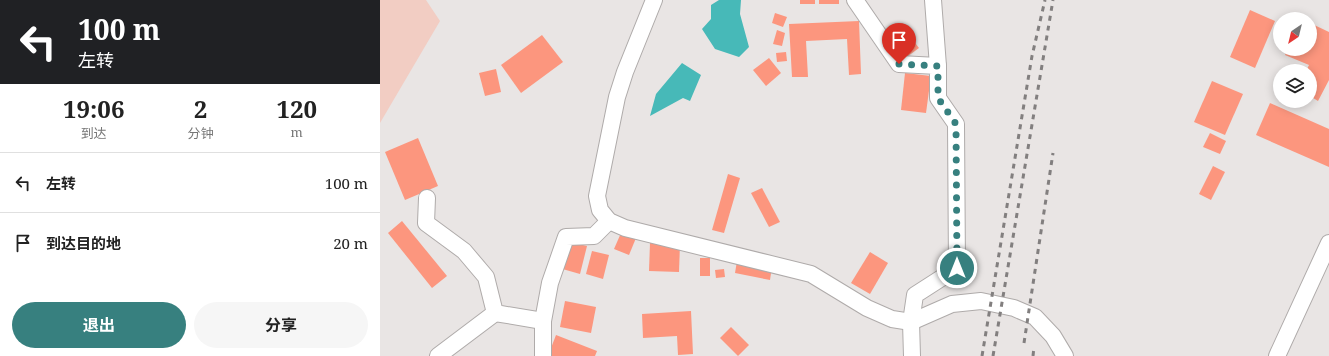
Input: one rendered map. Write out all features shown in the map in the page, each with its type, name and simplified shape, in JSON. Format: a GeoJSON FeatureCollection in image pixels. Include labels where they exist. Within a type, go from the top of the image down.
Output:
{"type":"FeatureCollection","features":[{"type":"Feature","properties":{"kind":"street"},"geometry":{"type":"LineString","coordinates":[[654,0],[625,72],[617,97],[601,172],[597,196],[600,210],[609,221],[625,228],[811,274],[866,308],[892,319],[911,322],[952,304],[981,301],[1014,308],[1035,317],[1053,336],[1065,356]]}},
{"type":"Feature","properties":{"kind":"street"},"geometry":{"type":"LineString","coordinates":[[855,0],[899,64],[938,66]]}},
{"type":"Feature","properties":{"kind":"street"},"geometry":{"type":"LineString","coordinates":[[912,356],[911,322],[915,295],[957,268],[956,124],[938,98],[938,66],[933,0]]}},
{"type":"Feature","properties":{"kind":"street"},"geometry":{"type":"LineString","coordinates":[[428,198],[426,223],[464,251],[486,277],[495,313]]}},
{"type":"Feature","properties":{"kind":"street"},"geometry":{"type":"LineString","coordinates":[[543,356],[543,321],[550,283],[566,237],[594,236],[609,221]]}},
{"type":"Feature","properties":{"kind":"street"},"geometry":{"type":"LineString","coordinates":[[1277,356],[1329,242]]}},
{"type":"Feature","properties":{"kind":"street"},"geometry":{"type":"LineString","coordinates":[[438,356],[495,313],[543,321]]}},
{"type":"Feature","properties":{"kind":"shaded area"},"geometry":{"type":"Polygon","coordinates":[[[380,0],[426,0],[440,21],[380,123],[380,0]]]}},
{"type":"Feature","properties":{"kind":"water"},"geometry":{"type":"Polygon","coordinates":[[[719,0],[741,0],[740,14],[749,47],[739,57],[715,49],[702,29],[711,19],[711,5],[719,0]]]}},
{"type":"Feature","properties":{"kind":"water"},"geometry":{"type":"Polygon","coordinates":[[[682,63],[701,75],[690,101],[683,98],[650,116],[656,94],[682,63]]]}},
{"type":"Feature","properties":{"kind":"building"},"geometry":{"type":"Polygon","coordinates":[[[800,0],[815,0],[815,4],[800,4],[800,0]]]}},
{"type":"Feature","properties":{"kind":"building"},"geometry":{"type":"Polygon","coordinates":[[[819,0],[839,0],[839,4],[819,4],[819,0]]]}},
{"type":"Feature","properties":{"kind":"building"},"geometry":{"type":"Polygon","coordinates":[[[1250,10],[1273,20],[1273,26],[1255,68],[1230,57],[1250,10]]]}},
{"type":"Feature","properties":{"kind":"building"},"geometry":{"type":"Polygon","coordinates":[[[775,13],[787,17],[783,27],[772,23],[775,13]]]}},
{"type":"Feature","properties":{"kind":"building"},"geometry":{"type":"Polygon","coordinates":[[[859,21],[861,74],[849,75],[847,39],[806,41],[808,77],[792,77],[789,24],[859,21]]]}},
{"type":"Feature","properties":{"kind":"building"},"geometry":{"type":"Polygon","coordinates":[[[1317,26],[1329,32],[1329,80],[1318,101],[1317,64],[1307,64],[1287,56],[1317,56],[1317,26]]]}},
{"type":"Feature","properties":{"kind":"building"},"geometry":{"type":"Polygon","coordinates":[[[777,30],[785,33],[782,46],[773,44],[777,30]]]}},
{"type":"Feature","properties":{"kind":"building"},"geometry":{"type":"Polygon","coordinates":[[[905,30],[919,48],[904,59],[891,41],[905,30]]]}},
{"type":"Feature","properties":{"kind":"building"},"geometry":{"type":"Polygon","coordinates":[[[542,35],[563,62],[521,93],[501,65],[542,35]]]}},
{"type":"Feature","properties":{"kind":"building"},"geometry":{"type":"Polygon","coordinates":[[[786,52],[787,61],[777,62],[776,53],[786,52]]]}},
{"type":"Feature","properties":{"kind":"building"},"geometry":{"type":"Polygon","coordinates":[[[769,58],[781,73],[766,86],[753,70],[769,58]]]}},
{"type":"Feature","properties":{"kind":"building"},"geometry":{"type":"Polygon","coordinates":[[[496,69],[501,92],[485,96],[479,73],[496,69]]]}},
{"type":"Feature","properties":{"kind":"building"},"geometry":{"type":"Polygon","coordinates":[[[905,73],[931,76],[926,113],[901,110],[905,73]]]}},
{"type":"Feature","properties":{"kind":"building"},"geometry":{"type":"Polygon","coordinates":[[[1212,81],[1243,94],[1225,135],[1194,122],[1212,81]]]}},
{"type":"Feature","properties":{"kind":"building"},"geometry":{"type":"Polygon","coordinates":[[[1270,103],[1273,104],[1273,108],[1281,108],[1329,129],[1329,167],[1256,135],[1270,103]]]}},
{"type":"Feature","properties":{"kind":"building"},"geometry":{"type":"Polygon","coordinates":[[[1210,133],[1226,141],[1220,154],[1203,147],[1210,133]]]}},
{"type":"Feature","properties":{"kind":"building"},"geometry":{"type":"Polygon","coordinates":[[[418,138],[438,186],[405,200],[385,152],[418,138]]]}},
{"type":"Feature","properties":{"kind":"building"},"geometry":{"type":"Polygon","coordinates":[[[1213,166],[1225,172],[1211,200],[1199,194],[1213,166]]]}},
{"type":"Feature","properties":{"kind":"building"},"geometry":{"type":"Polygon","coordinates":[[[728,174],[740,178],[724,233],[712,230],[728,174]]]}},
{"type":"Feature","properties":{"kind":"building"},"geometry":{"type":"Polygon","coordinates":[[[762,188],[780,222],[769,227],[751,193],[762,188]]]}},
{"type":"Feature","properties":{"kind":"building"},"geometry":{"type":"Polygon","coordinates":[[[402,221],[447,276],[432,288],[388,233],[402,221]]]}},
{"type":"Feature","properties":{"kind":"building"},"geometry":{"type":"Polygon","coordinates":[[[621,233],[636,238],[629,255],[614,249],[621,233]]]}},
{"type":"Feature","properties":{"kind":"building"},"geometry":{"type":"Polygon","coordinates":[[[566,241],[587,246],[580,274],[559,268],[566,241]]]}},
{"type":"Feature","properties":{"kind":"building"},"geometry":{"type":"Polygon","coordinates":[[[650,243],[680,244],[679,272],[649,271],[650,243]]]}},
{"type":"Feature","properties":{"kind":"building"},"geometry":{"type":"Polygon","coordinates":[[[592,251],[609,255],[603,279],[586,274],[592,251]]]}},
{"type":"Feature","properties":{"kind":"building"},"geometry":{"type":"Polygon","coordinates":[[[870,252],[888,263],[870,294],[851,283],[870,252]]]}},
{"type":"Feature","properties":{"kind":"building"},"geometry":{"type":"Polygon","coordinates":[[[700,258],[710,258],[710,276],[700,276],[700,258]]]}},
{"type":"Feature","properties":{"kind":"building"},"geometry":{"type":"Polygon","coordinates":[[[737,261],[772,267],[770,280],[735,273],[737,261]]]}},
{"type":"Feature","properties":{"kind":"building"},"geometry":{"type":"Polygon","coordinates":[[[724,269],[725,277],[716,278],[715,270],[724,269]]]}},
{"type":"Feature","properties":{"kind":"building"},"geometry":{"type":"Polygon","coordinates":[[[565,301],[596,307],[591,333],[560,327],[565,301]]]}},
{"type":"Feature","properties":{"kind":"building"},"geometry":{"type":"Polygon","coordinates":[[[691,311],[693,354],[678,355],[677,336],[643,338],[642,314],[691,311]]]}},
{"type":"Feature","properties":{"kind":"building"},"geometry":{"type":"Polygon","coordinates":[[[731,327],[749,345],[738,356],[720,338],[731,327]]]}},
{"type":"Feature","properties":{"kind":"building"},"geometry":{"type":"Polygon","coordinates":[[[556,335],[597,351],[595,356],[548,356],[556,335]]]}},
{"type":"Feature","properties":{"kind":"railway"},"geometry":{"type":"LineString","coordinates":[[982,356],[1032,56],[1045,0]]}},
{"type":"Feature","properties":{"kind":"railway"},"geometry":{"type":"LineString","coordinates":[[993,356],[1053,0]]}},
{"type":"Feature","properties":{"kind":"railway"},"geometry":{"type":"LineString","coordinates":[[1024,343],[1053,153]]}},
{"type":"Feature","properties":{"kind":"railway"},"geometry":{"type":"LineString","coordinates":[[1033,356],[1034,347]]}},
{"type":"Feature","properties":{"kind":"route"},"geometry":{"type":"LineString","coordinates":[[899,64],[938,66],[938,98],[956,124],[957,268]]}}]}
